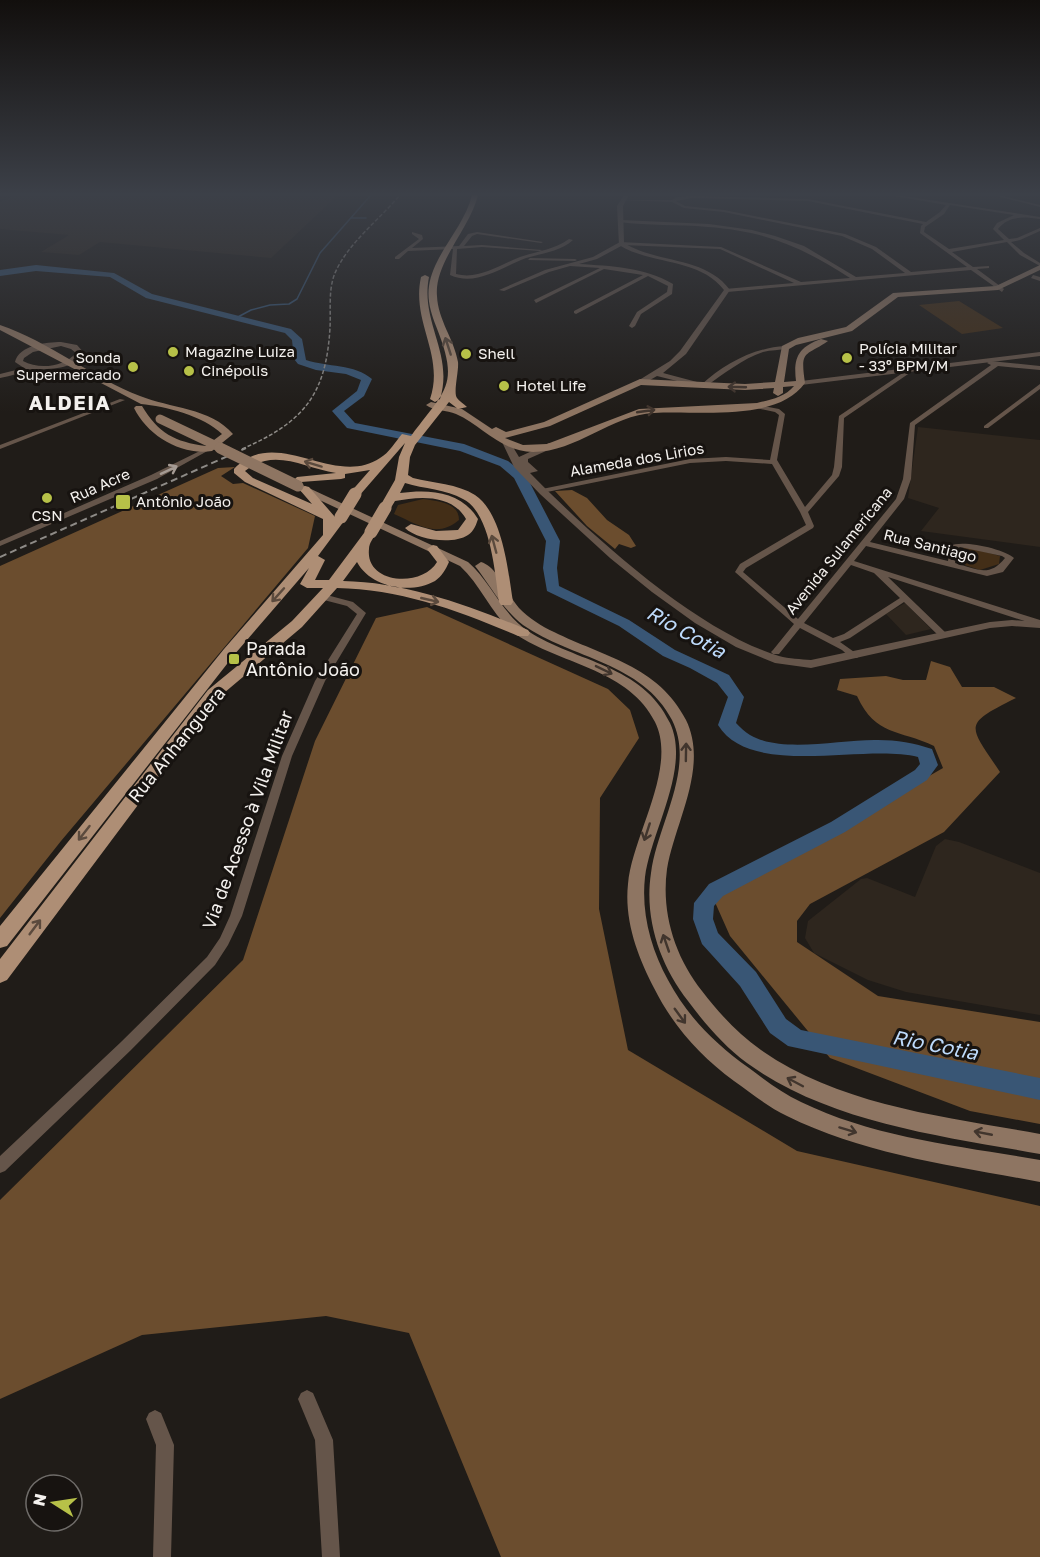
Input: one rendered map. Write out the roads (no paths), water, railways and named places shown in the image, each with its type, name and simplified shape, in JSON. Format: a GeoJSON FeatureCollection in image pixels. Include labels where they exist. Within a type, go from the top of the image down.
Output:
{"type":"FeatureCollection","features":[{"type":"Feature","properties":{"kind":"main road"},"geometry":{"type":"LineString","coordinates":[[429,268],[421,291],[421,308],[439,359],[441,387],[436,405]]}},
{"type":"Feature","properties":{"kind":"main road"},"geometry":{"type":"LineString","coordinates":[[299,482],[362,470],[388,458],[404,447],[436,405],[450,391],[454,378],[454,366],[432,295],[435,279],[441,268]]}},
{"type":"Feature","properties":{"kind":"main road"},"geometry":{"type":"LineString","coordinates":[[450,391],[452,400],[461,410],[507,444],[533,449],[552,445],[649,410],[706,411],[756,405],[791,394],[800,387],[799,358],[809,343],[849,328],[896,295],[1000,289],[1037,268]]}},
{"type":"Feature","properties":{"kind":"main road"},"geometry":{"type":"LineString","coordinates":[[756,405],[778,392],[785,348],[793,342],[809,343],[857,331],[884,307],[902,297],[1014,287],[1038,276]]}},
{"type":"Feature","properties":{"kind":"main road"},"geometry":{"type":"LineString","coordinates":[[0,327],[136,398],[164,417]]}},
{"type":"Feature","properties":{"kind":"main road"},"geometry":{"type":"LineString","coordinates":[[0,333],[122,400],[164,417],[299,482],[474,571],[499,610],[523,633]]}},
{"type":"Feature","properties":{"kind":"main road"},"geometry":{"type":"LineString","coordinates":[[507,444],[518,435],[640,382],[745,387],[801,383]]}},
{"type":"Feature","properties":{"kind":"main road"},"geometry":{"type":"LineString","coordinates":[[136,398],[189,414],[225,429],[228,434],[208,449],[182,446],[145,421],[139,408]]}},
{"type":"Feature","properties":{"kind":"main road"},"geometry":{"type":"LineString","coordinates":[[597,402],[587,412],[589,418],[603,421],[616,420]]}},
{"type":"Feature","properties":{"kind":"main road"},"geometry":{"type":"LineString","coordinates":[[436,405],[461,410],[505,435],[518,435],[533,449]]}},
{"type":"Feature","properties":{"kind":"main road"},"geometry":{"type":"LineString","coordinates":[[547,424],[578,420],[589,424],[589,427],[571,438]]}},
{"type":"Feature","properties":{"kind":"main road","name":"Rua Anhanguera"},"geometry":{"type":"LineString","coordinates":[[0,974],[213,694],[297,624],[362,548],[388,503],[392,481],[405,454],[404,447]]}},
{"type":"Feature","properties":{"kind":"main road"},"geometry":{"type":"LineString","coordinates":[[333,525],[303,504],[249,480],[238,471],[241,466],[273,454],[288,456],[330,469],[362,470]]}},
{"type":"Feature","properties":{"kind":"main road"},"geometry":{"type":"LineString","coordinates":[[307,584],[333,525],[359,489],[388,458]]}},
{"type":"Feature","properties":{"kind":"main road"},"geometry":{"type":"LineString","coordinates":[[359,489],[392,481],[409,481],[462,494],[482,507],[496,548],[506,602]]}},
{"type":"Feature","properties":{"kind":"main road"},"geometry":{"type":"LineString","coordinates":[[299,482],[333,525]]}},
{"type":"Feature","properties":{"kind":"main road"},"geometry":{"type":"LineString","coordinates":[[299,482],[411,528],[480,564],[490,574],[506,602],[526,622],[597,653],[641,676],[652,684],[669,703],[681,722],[686,742],[686,765],[665,839],[659,873],[657,905],[663,933],[674,965],[691,994],[713,1021],[744,1050],[802,1086],[846,1103],[1040,1144]]}},
{"type":"Feature","properties":{"kind":"main road"},"geometry":{"type":"LineString","coordinates":[[388,503],[415,494],[449,499],[467,508],[472,519],[468,529],[453,536],[438,536],[411,528]]}},
{"type":"Feature","properties":{"kind":"main road","name":"Rua Anhanguera"},"geometry":{"type":"LineString","coordinates":[[0,940],[333,525]]}},
{"type":"Feature","properties":{"kind":"main road"},"geometry":{"type":"LineString","coordinates":[[362,548],[364,562],[370,570],[386,579],[404,583],[419,582],[436,575],[443,562],[433,549]]}},
{"type":"Feature","properties":{"kind":"main road"},"geometry":{"type":"LineString","coordinates":[[307,584],[325,594],[369,585],[481,614],[621,678],[640,692],[657,711],[670,744],[668,768],[638,861],[635,910],[651,967],[673,1006],[693,1034],[723,1062],[756,1085],[793,1108],[834,1126],[880,1140],[1040,1171]]}},
{"type":"Feature","properties":{"kind":"main road"},"geometry":{"type":"LineString","coordinates":[[307,584],[325,594]]}},
{"type":"Feature","properties":{"kind":"street"},"geometry":{"type":"LineString","coordinates":[[453,268],[453,275],[464,277],[483,274],[498,268]]}},
{"type":"Feature","properties":{"kind":"street"},"geometry":{"type":"LineString","coordinates":[[502,290],[548,271],[563,268]]}},
{"type":"Feature","properties":{"kind":"street"},"geometry":{"type":"LineString","coordinates":[[536,301],[604,268]]}},
{"type":"Feature","properties":{"kind":"street"},"geometry":{"type":"LineString","coordinates":[[608,268],[668,282],[672,290],[639,313],[632,327]]}},
{"type":"Feature","properties":{"kind":"street"},"geometry":{"type":"LineString","coordinates":[[686,268],[708,273],[720,279],[727,290]]}},
{"type":"Feature","properties":{"kind":"street"},"geometry":{"type":"LineString","coordinates":[[765,268],[803,285]]}},
{"type":"Feature","properties":{"kind":"street"},"geometry":{"type":"LineString","coordinates":[[837,268],[855,278]]}},
{"type":"Feature","properties":{"kind":"street"},"geometry":{"type":"LineString","coordinates":[[901,268],[910,274]]}},
{"type":"Feature","properties":{"kind":"street"},"geometry":{"type":"LineString","coordinates":[[727,290],[982,268]]}},
{"type":"Feature","properties":{"kind":"street"},"geometry":{"type":"LineString","coordinates":[[971,269],[1000,289]]}},
{"type":"Feature","properties":{"kind":"street"},"geometry":{"type":"LineString","coordinates":[[576,312],[646,275]]}},
{"type":"Feature","properties":{"kind":"street"},"geometry":{"type":"LineString","coordinates":[[640,382],[658,374],[685,352],[727,290]]}},
{"type":"Feature","properties":{"kind":"street"},"geometry":{"type":"LineString","coordinates":[[65,345],[77,348],[79,355],[58,366],[0,373],[19,360],[22,355],[40,347],[65,345]]}},
{"type":"Feature","properties":{"kind":"street"},"geometry":{"type":"LineString","coordinates":[[658,374],[699,385],[756,352],[785,348]]}},
{"type":"Feature","properties":{"kind":"street"},"geometry":{"type":"LineString","coordinates":[[801,383],[1040,354]]}},
{"type":"Feature","properties":{"kind":"street"},"geometry":{"type":"LineString","coordinates":[[19,360],[21,364],[33,368]]}},
{"type":"Feature","properties":{"kind":"street"},"geometry":{"type":"LineString","coordinates":[[975,362],[1040,368]]}},
{"type":"Feature","properties":{"kind":"street","name":"Avenida Sulamericana"},"geometry":{"type":"LineString","coordinates":[[776,652],[866,543],[904,490],[912,424],[996,364]]}},
{"type":"Feature","properties":{"kind":"street"},"geometry":{"type":"LineString","coordinates":[[804,512],[835,476],[838,467],[841,417],[912,369]]}},
{"type":"Feature","properties":{"kind":"street"},"geometry":{"type":"LineString","coordinates":[[986,428],[1040,386]]}},
{"type":"Feature","properties":{"kind":"street"},"geometry":{"type":"LineString","coordinates":[[0,447],[122,400]]}},
{"type":"Feature","properties":{"kind":"street"},"geometry":{"type":"LineString","coordinates":[[756,405],[777,410],[782,414],[773,462],[810,524],[803,532],[743,566],[739,572],[798,623],[834,641],[854,656]]}},
{"type":"Feature","properties":{"kind":"street"},"geometry":{"type":"LineString","coordinates":[[507,444],[515,453],[518,467],[565,514],[628,569],[690,613],[739,643],[772,659],[788,664],[811,664],[990,625],[1040,624]]}},
{"type":"Feature","properties":{"kind":"street"},"geometry":{"type":"LineString","coordinates":[[542,491],[542,484],[523,461],[527,456],[552,445]]}},
{"type":"Feature","properties":{"kind":"street","name":"Rua Acre"},"geometry":{"type":"LineString","coordinates":[[0,544],[154,477],[208,449]]}},
{"type":"Feature","properties":{"kind":"street","name":"Alameda dos Lirios"},"geometry":{"type":"LineString","coordinates":[[542,491],[690,461],[726,459],[773,462]]}},
{"type":"Feature","properties":{"kind":"street","name":"Rua Santiago"},"geometry":{"type":"LineString","coordinates":[[866,543],[951,566],[987,574],[1000,570],[1010,558],[1005,554],[960,544],[954,546],[951,566]]}},
{"type":"Feature","properties":{"kind":"street"},"geometry":{"type":"LineString","coordinates":[[849,562],[1040,624]]}},
{"type":"Feature","properties":{"kind":"street"},"geometry":{"type":"LineString","coordinates":[[875,569],[943,635]]}},
{"type":"Feature","properties":{"kind":"street","name":"Via de Acesso à Vila Militar"},"geometry":{"type":"LineString","coordinates":[[0,1166],[135,1038],[211,961],[224,941],[236,916],[291,747],[320,681],[357,623],[353,612],[325,594]]}},
{"type":"Feature","properties":{"kind":"street"},"geometry":{"type":"LineString","coordinates":[[834,641],[847,636],[905,598]]}},
{"type":"Feature","properties":{"kind":"street"},"geometry":{"type":"LineString","coordinates":[[307,1399],[324,1440],[331,1557]]}},
{"type":"Feature","properties":{"kind":"street"},"geometry":{"type":"LineString","coordinates":[[155,1419],[165,1445],[162,1557]]}},
{"type":"Feature","properties":{"kind":"waterway","name":"Rio Cotia"},"geometry":{"type":"LineString","coordinates":[[0,273],[36,268],[111,275],[149,296],[288,331],[297,339],[299,359],[302,362],[316,367],[348,371],[367,379],[364,389],[338,411],[351,426],[464,448],[504,464],[518,475],[553,541],[550,568],[552,588],[624,623],[669,653],[696,664],[723,679],[736,697],[727,725],[744,740],[767,748],[792,750],[877,746],[904,747],[926,753],[929,765],[921,775],[838,827],[716,890],[704,903],[703,919],[709,938],[748,979],[778,1026],[796,1039],[1040,1089]]}},
{"type":"Feature","properties":{"kind":"waterway"},"geometry":{"type":"LineString","coordinates":[[236,318],[251,310],[270,305],[289,304],[297,299],[313,268]]}},
{"type":"Feature","properties":{"kind":"railway"},"geometry":{"type":"LineString","coordinates":[[242,449],[263,439],[296,417],[308,404],[317,389],[328,351],[331,293],[338,268]]}},
{"type":"Feature","properties":{"kind":"railway"},"geometry":{"type":"LineString","coordinates":[[0,557],[246,448]]}},
{"type":"Feature","properties":{"kind":"place","name":"Magazine Luiza"},"geometry":{"type":"Point","coordinates":[173,352]}},
{"type":"Feature","properties":{"kind":"place","name":"Shell"},"geometry":{"type":"Point","coordinates":[466,354]}},
{"type":"Feature","properties":{"kind":"place","name":"Polícia Militar - 33º BPM/M"},"geometry":{"type":"Point","coordinates":[847,358]}},
{"type":"Feature","properties":{"kind":"place","name":"Sonda Supermercado"},"geometry":{"type":"Point","coordinates":[133,367]}},
{"type":"Feature","properties":{"kind":"place","name":"Cinépolis"},"geometry":{"type":"Point","coordinates":[189,371]}},
{"type":"Feature","properties":{"kind":"place","name":"Hotel Life"},"geometry":{"type":"Point","coordinates":[504,386]}},
{"type":"Feature","properties":{"kind":"place","name":"CSN"},"geometry":{"type":"Point","coordinates":[47,498]}},
{"type":"Feature","properties":{"kind":"place","name":"Antônio João"},"geometry":{"type":"Point","coordinates":[123,502]}},
{"type":"Feature","properties":{"kind":"place","name":"Parada Antônio João"},"geometry":{"type":"Point","coordinates":[234,659]}},
{"type":"Feature","properties":{"kind":"district","name":"ALDEIA"},"geometry":{"type":"Point","coordinates":[70,403]}}]}
